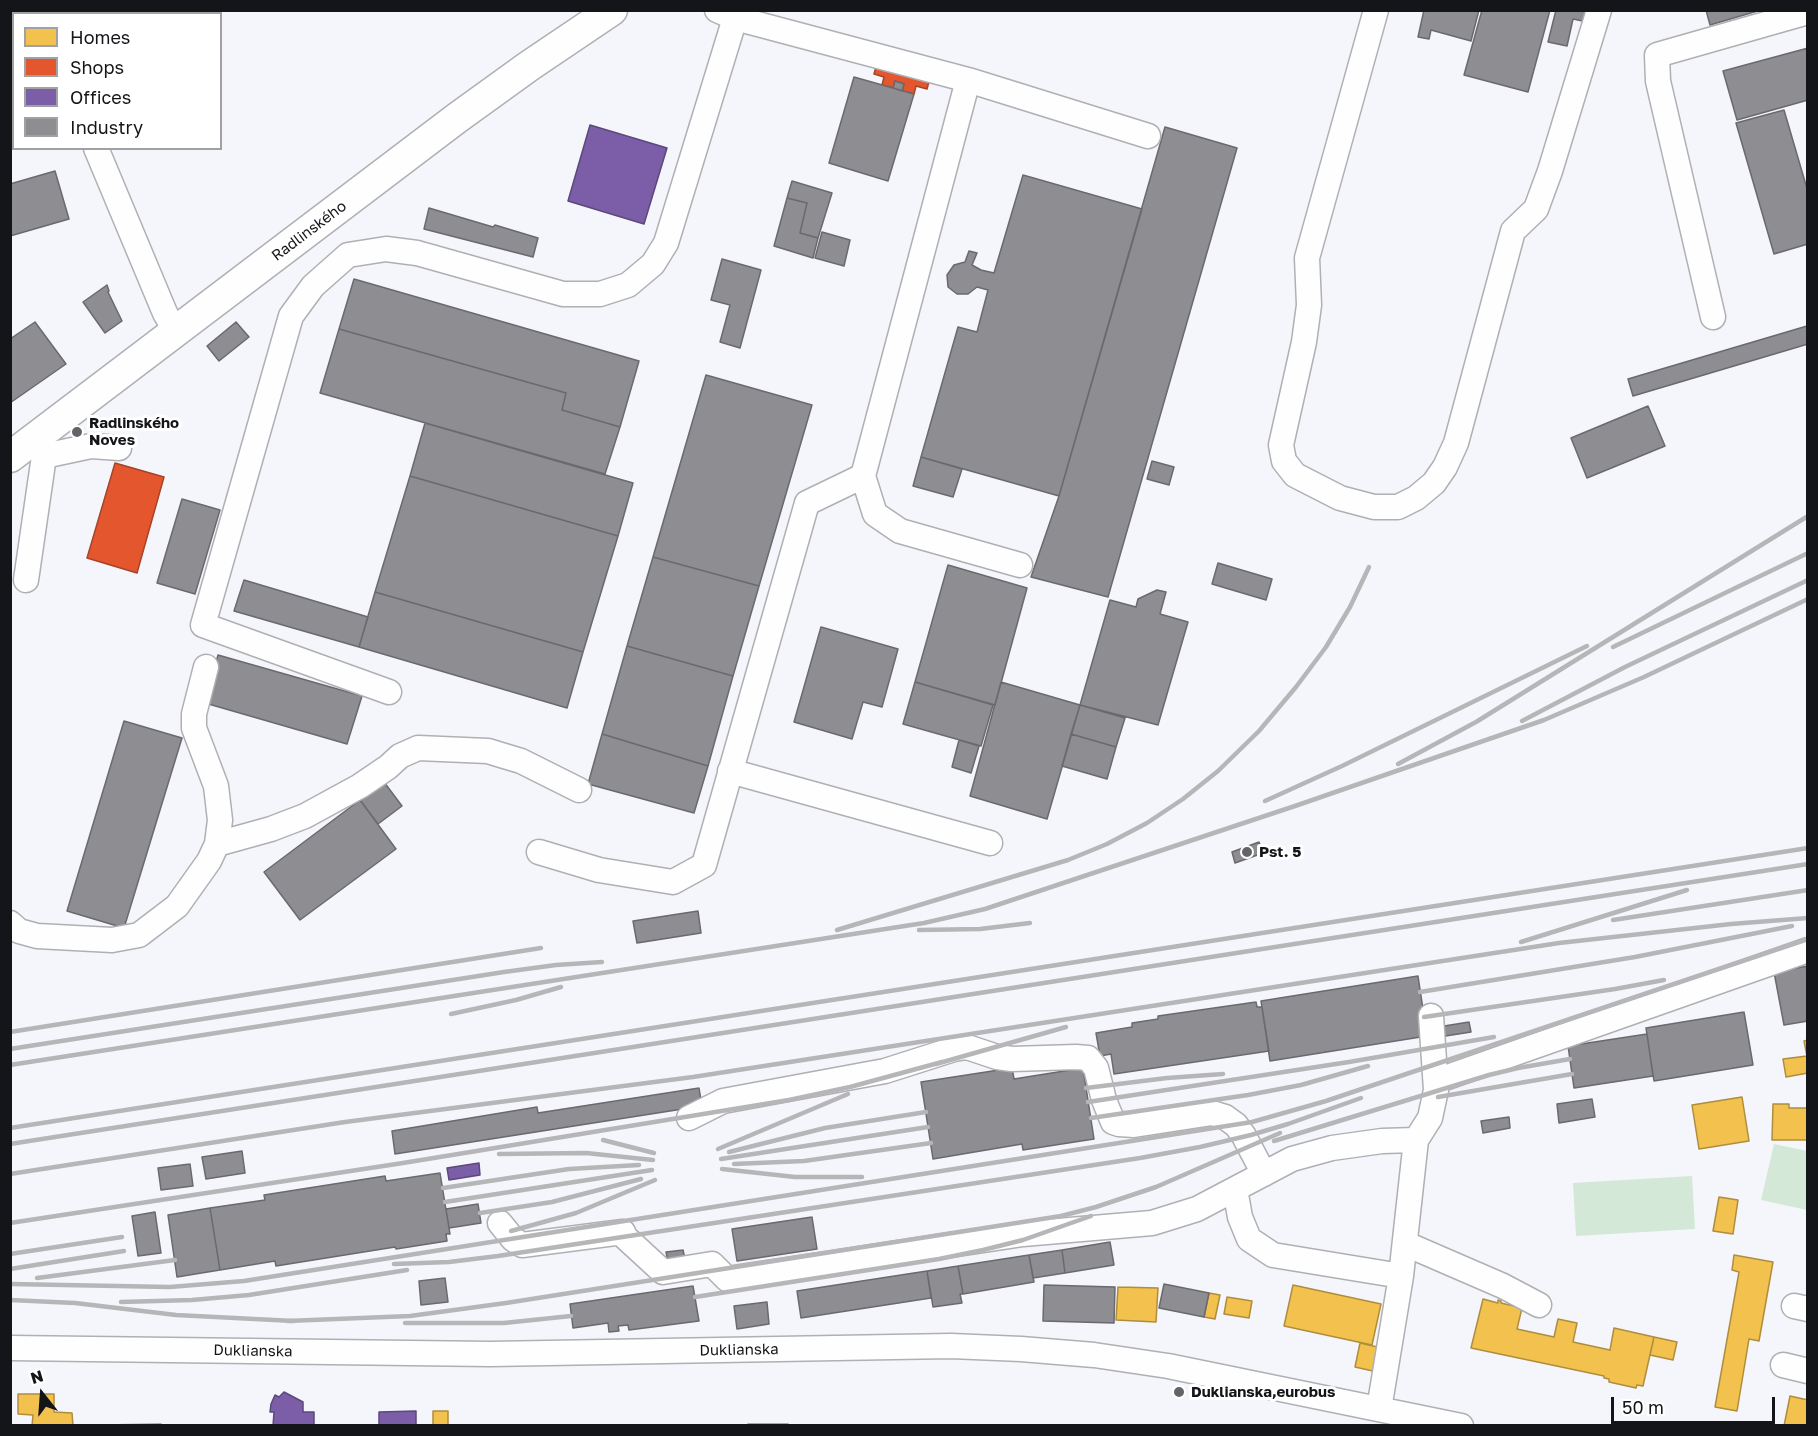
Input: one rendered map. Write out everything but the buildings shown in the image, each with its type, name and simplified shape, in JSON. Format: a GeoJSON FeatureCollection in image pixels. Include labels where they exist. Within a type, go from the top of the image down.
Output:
{"type":"FeatureCollection","features":[{"type":"Feature","properties":{"kind":"main road","name":"Radlinského"},"geometry":{"type":"LineString","coordinates":[[10,457],[39,447],[176,332],[457,118],[612,10]]}},
{"type":"Feature","properties":{"kind":"street"},"geometry":{"type":"LineString","coordinates":[[1376,10],[1307,258],[1309,305],[1304,342],[1281,445],[1284,461],[1295,475],[1341,498],[1374,507],[1398,507],[1416,498],[1434,483],[1445,467],[1456,443],[1513,231],[1536,209],[1550,171],[1599,10]]}},
{"type":"Feature","properties":{"kind":"street"},"geometry":{"type":"LineString","coordinates":[[1713,317],[1658,81],[1657,55],[1808,12]]}},
{"type":"Feature","properties":{"kind":"street"},"geometry":{"type":"LineString","coordinates":[[389,692],[203,626],[291,316],[313,285],[348,255],[386,249],[417,253],[563,294],[600,294],[628,285],[653,264],[666,243],[726,14],[968,80],[1149,136]]}},
{"type":"Feature","properties":{"kind":"street"},"geometry":{"type":"LineString","coordinates":[[968,80],[862,476],[875,514],[900,531],[1020,565]]}},
{"type":"Feature","properties":{"kind":"street"},"geometry":{"type":"LineString","coordinates":[[97,150],[165,313],[176,332]]}},
{"type":"Feature","properties":{"kind":"street"},"geometry":{"type":"LineString","coordinates":[[26,580],[39,447],[118,448]]}},
{"type":"Feature","properties":{"kind":"street"},"geometry":{"type":"LineString","coordinates":[[539,852],[599,870],[672,882],[704,865],[807,503],[862,476]]}},
{"type":"Feature","properties":{"kind":"street"},"geometry":{"type":"LineString","coordinates":[[10,923],[19,931],[37,936],[112,940],[139,935],[177,906],[209,861],[216,844],[220,820],[216,786],[194,728],[194,714],[206,667]]}},
{"type":"Feature","properties":{"kind":"street"},"geometry":{"type":"LineString","coordinates":[[216,844],[271,829],[305,816],[360,786],[400,756],[418,748],[501,754],[521,761],[579,790]]}},
{"type":"Feature","properties":{"kind":"street"},"geometry":{"type":"LineString","coordinates":[[730,771],[990,843]]}},
{"type":"Feature","properties":{"kind":"street"},"geometry":{"type":"LineString","coordinates":[[1436,1081],[1808,950]]}},
{"type":"Feature","properties":{"kind":"street"},"geometry":{"type":"LineString","coordinates":[[1379,1408],[1406,1244],[1416,1140],[1430,1118],[1436,1090],[1431,1016]]}},
{"type":"Feature","properties":{"kind":"street"},"geometry":{"type":"LineString","coordinates":[[689,1118],[723,1101],[885,1071],[954,1049],[967,1047],[997,1057],[1012,1059],[1076,1056],[1088,1058],[1096,1068],[1104,1100],[1113,1122],[1134,1125],[1212,1113],[1225,1117],[1240,1131],[1264,1174]]}},
{"type":"Feature","properties":{"kind":"street"},"geometry":{"type":"LineString","coordinates":[[500,1223],[513,1239],[522,1245],[622,1232],[663,1272],[712,1264],[727,1279],[1033,1233],[1152,1223],[1197,1209],[1292,1160],[1332,1148],[1382,1141],[1416,1140]]}},
{"type":"Feature","properties":{"kind":"street"},"geometry":{"type":"LineString","coordinates":[[1235,1189],[1240,1217],[1249,1239],[1273,1255],[1401,1276]]}},
{"type":"Feature","properties":{"kind":"street"},"geometry":{"type":"LineString","coordinates":[[1406,1244],[1503,1286],[1539,1305]]}},
{"type":"Feature","properties":{"kind":"street","name":"Duklianska"},"geometry":{"type":"LineString","coordinates":[[10,1348],[490,1354],[951,1346],[1021,1349],[1125,1359],[1252,1382],[1461,1425]]}},
{"type":"Feature","properties":{"kind":"street"},"geometry":{"type":"LineString","coordinates":[[1783,1365],[1808,1371]]}},
{"type":"Feature","properties":{"kind":"green space"},"geometry":{"type":"Polygon","coordinates":[[[1774,1144],[1807,1151],[1807,1210],[1761,1200],[1774,1144]]]}},
{"type":"Feature","properties":{"kind":"green space"},"geometry":{"type":"Polygon","coordinates":[[[1692,1176],[1695,1229],[1576,1236],[1573,1183],[1692,1176]]]}},
{"type":"Feature","properties":{"kind":"railway"},"geometry":{"type":"LineString","coordinates":[[1398,764],[1476,722],[1808,516]]}},
{"type":"Feature","properties":{"kind":"railway"},"geometry":{"type":"LineString","coordinates":[[1613,647],[1808,553]]}},
{"type":"Feature","properties":{"kind":"railway"},"geometry":{"type":"LineString","coordinates":[[837,930],[1068,860],[1107,844],[1147,823],[1183,799],[1218,771],[1259,731],[1296,687],[1326,647],[1350,607],[1369,567]]}},
{"type":"Feature","properties":{"kind":"railway"},"geometry":{"type":"LineString","coordinates":[[1522,721],[1625,667],[1808,580]]}},
{"type":"Feature","properties":{"kind":"railway"},"geometry":{"type":"LineString","coordinates":[[10,1065],[924,923],[985,909],[1544,720],[1644,677],[1808,599]]}},
{"type":"Feature","properties":{"kind":"railway"},"geometry":{"type":"LineString","coordinates":[[1265,801],[1342,766],[1587,646]]}},
{"type":"Feature","properties":{"kind":"railway"},"geometry":{"type":"LineString","coordinates":[[10,1128],[1808,848]]}},
{"type":"Feature","properties":{"kind":"railway"},"geometry":{"type":"LineString","coordinates":[[10,1144],[1808,864]]}},
{"type":"Feature","properties":{"kind":"railway"},"geometry":{"type":"LineString","coordinates":[[1521,942],[1687,890]]}},
{"type":"Feature","properties":{"kind":"railway"},"geometry":{"type":"LineString","coordinates":[[1613,920],[1808,890]]}},
{"type":"Feature","properties":{"kind":"railway"},"geometry":{"type":"LineString","coordinates":[[10,1174],[345,1122],[693,1077],[1559,943],[1808,918]]}},
{"type":"Feature","properties":{"kind":"railway"},"geometry":{"type":"LineString","coordinates":[[919,930],[980,929],[1030,923]]}},
{"type":"Feature","properties":{"kind":"railway"},"geometry":{"type":"LineString","coordinates":[[1420,992],[1635,957],[1792,926]]}},
{"type":"Feature","properties":{"kind":"railway"},"geometry":{"type":"LineString","coordinates":[[10,1284],[170,1287],[244,1281],[1252,1122],[1326,1101],[1808,939]]}},
{"type":"Feature","properties":{"kind":"railway"},"geometry":{"type":"LineString","coordinates":[[10,1032],[541,948]]}},
{"type":"Feature","properties":{"kind":"railway"},"geometry":{"type":"LineString","coordinates":[[10,1049],[504,972],[602,962]]}},
{"type":"Feature","properties":{"kind":"railway"},"geometry":{"type":"LineString","coordinates":[[1424,1017],[1664,980]]}},
{"type":"Feature","properties":{"kind":"railway"},"geometry":{"type":"LineString","coordinates":[[451,1014],[516,1000],[561,987]]}},
{"type":"Feature","properties":{"kind":"railway"},"geometry":{"type":"LineString","coordinates":[[936,1064],[1066,1027]]}},
{"type":"Feature","properties":{"kind":"railway"},"geometry":{"type":"LineString","coordinates":[[1088,1102],[1494,1037]]}},
{"type":"Feature","properties":{"kind":"railway"},"geometry":{"type":"LineString","coordinates":[[1274,1141],[1489,1075],[1570,1059]]}},
{"type":"Feature","properties":{"kind":"railway"},"geometry":{"type":"LineString","coordinates":[[10,1223],[403,1163],[789,1100],[850,1087],[942,1062]]}},
{"type":"Feature","properties":{"kind":"railway"},"geometry":{"type":"LineString","coordinates":[[1091,1118],[1248,1095],[1301,1085],[1368,1066]]}},
{"type":"Feature","properties":{"kind":"railway"},"geometry":{"type":"LineString","coordinates":[[1086,1088],[1223,1074]]}},
{"type":"Feature","properties":{"kind":"railway"},"geometry":{"type":"LineString","coordinates":[[1438,1097],[1572,1074]]}},
{"type":"Feature","properties":{"kind":"railway"},"geometry":{"type":"LineString","coordinates":[[718,1149],[848,1094]]}},
{"type":"Feature","properties":{"kind":"railway"},"geometry":{"type":"LineString","coordinates":[[394,1264],[449,1262],[498,1256],[1140,1158],[1251,1135],[1361,1098]]}},
{"type":"Feature","properties":{"kind":"railway"},"geometry":{"type":"LineString","coordinates":[[729,1152],[825,1128],[926,1112]]}},
{"type":"Feature","properties":{"kind":"railway"},"geometry":{"type":"LineString","coordinates":[[721,1159],[928,1127]]}},
{"type":"Feature","properties":{"kind":"railway"},"geometry":{"type":"LineString","coordinates":[[287,1321],[410,1316],[506,1303],[1061,1216],[1156,1187],[1280,1133]]}},
{"type":"Feature","properties":{"kind":"railway"},"geometry":{"type":"LineString","coordinates":[[603,1140],[654,1153]]}},
{"type":"Feature","properties":{"kind":"railway"},"geometry":{"type":"LineString","coordinates":[[734,1164],[804,1161],[931,1143]]}},
{"type":"Feature","properties":{"kind":"railway"},"geometry":{"type":"LineString","coordinates":[[499,1154],[586,1153],[653,1160]]}},
{"type":"Feature","properties":{"kind":"railway"},"geometry":{"type":"LineString","coordinates":[[443,1188],[569,1169],[639,1165]]}},
{"type":"Feature","properties":{"kind":"railway"},"geometry":{"type":"LineString","coordinates":[[722,1169],[795,1177],[862,1177]]}},
{"type":"Feature","properties":{"kind":"railway"},"geometry":{"type":"LineString","coordinates":[[445,1202],[652,1170]]}},
{"type":"Feature","properties":{"kind":"railway"},"geometry":{"type":"LineString","coordinates":[[480,1213],[552,1202],[641,1179]]}},
{"type":"Feature","properties":{"kind":"railway"},"geometry":{"type":"LineString","coordinates":[[511,1231],[576,1213],[655,1180]]}},
{"type":"Feature","properties":{"kind":"railway"},"geometry":{"type":"LineString","coordinates":[[695,1297],[939,1259],[1023,1240],[1091,1216]]}},
{"type":"Feature","properties":{"kind":"railway"},"geometry":{"type":"LineString","coordinates":[[10,1254],[122,1237]]}},
{"type":"Feature","properties":{"kind":"railway"},"geometry":{"type":"LineString","coordinates":[[10,1269],[124,1251]]}},
{"type":"Feature","properties":{"kind":"railway"},"geometry":{"type":"LineString","coordinates":[[37,1278],[175,1260]]}},
{"type":"Feature","properties":{"kind":"railway"},"geometry":{"type":"LineString","coordinates":[[121,1302],[192,1300],[249,1295],[407,1270]]}},
{"type":"Feature","properties":{"kind":"railway"},"geometry":{"type":"LineString","coordinates":[[10,1300],[75,1303],[176,1315],[294,1321]]}},
{"type":"Feature","properties":{"kind":"railway"},"geometry":{"type":"LineString","coordinates":[[405,1323],[504,1323],[571,1316]]}},
{"type":"Feature","properties":{"kind":"place","name":"Radlinského Noves"},"geometry":{"type":"Point","coordinates":[77,432]}},
{"type":"Feature","properties":{"kind":"place","name":"Pst. 5"},"geometry":{"type":"Point","coordinates":[1247,852]}},
{"type":"Feature","properties":{"kind":"place","name":"Duklianska,eurobus"},"geometry":{"type":"Point","coordinates":[1179,1392]}}]}
